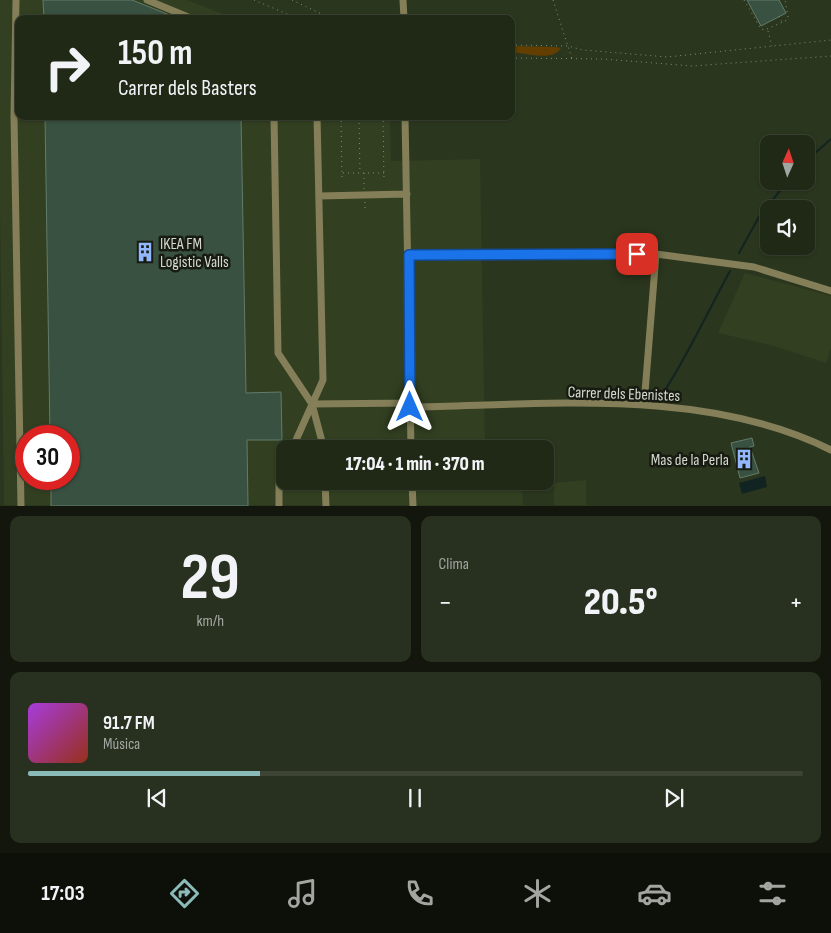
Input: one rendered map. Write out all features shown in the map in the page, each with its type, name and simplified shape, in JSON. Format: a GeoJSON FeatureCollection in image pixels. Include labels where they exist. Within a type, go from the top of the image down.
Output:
{"type":"FeatureCollection","features":[{"type":"Feature","properties":{"kind":"street"},"geometry":{"type":"LineString","coordinates":[[16,0],[16,15]]}},
{"type":"Feature","properties":{"kind":"street"},"geometry":{"type":"LineString","coordinates":[[147,0],[183,15]]}},
{"type":"Feature","properties":{"kind":"street"},"geometry":{"type":"LineString","coordinates":[[403,0],[404,15]]}},
{"type":"Feature","properties":{"kind":"street"},"geometry":{"type":"LineString","coordinates":[[15,58],[14,117],[21,506]]}},
{"type":"Feature","properties":{"kind":"street"},"geometry":{"type":"LineString","coordinates":[[274,120],[278,353],[312,404],[322,440]]}},
{"type":"Feature","properties":{"kind":"street"},"geometry":{"type":"LineString","coordinates":[[296,440],[323,380],[317,120]]}},
{"type":"Feature","properties":{"kind":"street"},"geometry":{"type":"LineString","coordinates":[[405,120],[411,440]]}},
{"type":"Feature","properties":{"kind":"street"},"geometry":{"type":"LineString","coordinates":[[319,196],[407,194]]}},
{"type":"Feature","properties":{"kind":"street"},"geometry":{"type":"LineString","coordinates":[[409,255],[656,254],[754,267],[831,291]]}},
{"type":"Feature","properties":{"kind":"street"},"geometry":{"type":"LineString","coordinates":[[644,405],[656,254]]}},
{"type":"Feature","properties":{"kind":"street","name":"Carrer dels Ebenistes"},"geometry":{"type":"LineString","coordinates":[[312,404],[644,405],[742,418],[797,436],[831,450]]}},
{"type":"Feature","properties":{"kind":"street"},"geometry":{"type":"LineString","coordinates":[[279,490],[279,506]]}},
{"type":"Feature","properties":{"kind":"street"},"geometry":{"type":"LineString","coordinates":[[325,490],[326,506]]}},
{"type":"Feature","properties":{"kind":"street"},"geometry":{"type":"LineString","coordinates":[[412,490],[413,506]]}},
{"type":"Feature","properties":{"kind":"path"},"geometry":{"type":"LineString","coordinates":[[254,0],[290,15]]}},
{"type":"Feature","properties":{"kind":"path"},"geometry":{"type":"LineString","coordinates":[[292,0],[324,15]]}},
{"type":"Feature","properties":{"kind":"path"},"geometry":{"type":"LineString","coordinates":[[553,0],[572,60]]}},
{"type":"Feature","properties":{"kind":"path"},"geometry":{"type":"LineString","coordinates":[[744,0],[761,29],[768,30],[783,23],[788,17],[785,0]]}},
{"type":"Feature","properties":{"kind":"path"},"geometry":{"type":"LineString","coordinates":[[779,16],[783,23]]}},
{"type":"Feature","properties":{"kind":"path"},"geometry":{"type":"LineString","coordinates":[[768,30],[773,47]]}},
{"type":"Feature","properties":{"kind":"path"},"geometry":{"type":"LineString","coordinates":[[515,45],[568,46],[584,50],[667,58],[831,40]]}},
{"type":"Feature","properties":{"kind":"path"},"geometry":{"type":"LineString","coordinates":[[515,58],[634,60],[692,66],[831,56]]}},
{"type":"Feature","properties":{"kind":"path"},"geometry":{"type":"LineString","coordinates":[[341,120],[342,179]]}},
{"type":"Feature","properties":{"kind":"path"},"geometry":{"type":"LineString","coordinates":[[359,120],[360,173]]}},
{"type":"Feature","properties":{"kind":"path"},"geometry":{"type":"LineString","coordinates":[[383,120],[384,180]]}},
{"type":"Feature","properties":{"kind":"path"},"geometry":{"type":"LineString","coordinates":[[342,173],[384,173]]}},
{"type":"Feature","properties":{"kind":"path"},"geometry":{"type":"LineString","coordinates":[[364,173],[364,190]]}},
{"type":"Feature","properties":{"kind":"path"},"geometry":{"type":"LineString","coordinates":[[365,204],[365,211]]}},
{"type":"Feature","properties":{"kind":"shaded area"},"geometry":{"type":"Polygon","coordinates":[[[0,0],[187,0],[226,15],[15,15],[15,120],[390,120],[391,161],[480,159],[485,440],[276,440],[276,490],[522,490],[523,505],[4,505],[0,211],[0,0]]]}},
{"type":"Feature","properties":{"kind":"shaded area"},"geometry":{"type":"Polygon","coordinates":[[[515,46],[561,48],[552,55],[538,56],[515,53],[515,46]]]}},
{"type":"Feature","properties":{"kind":"shaded area"},"geometry":{"type":"Polygon","coordinates":[[[745,273],[831,296],[831,348],[826,363],[771,345],[718,333],[745,273]]]}},
{"type":"Feature","properties":{"kind":"shaded area"},"geometry":{"type":"Polygon","coordinates":[[[586,480],[586,505],[554,505],[554,483],[586,480]]]}},
{"type":"Feature","properties":{"kind":"water"},"geometry":{"type":"Polygon","coordinates":[[[765,476],[767,487],[742,494],[739,483],[765,476]]]}},
{"type":"Feature","properties":{"kind":"building"},"geometry":{"type":"Polygon","coordinates":[[[43,0],[132,0],[170,15],[44,15],[43,0]]]}},
{"type":"Feature","properties":{"kind":"building"},"geometry":{"type":"Polygon","coordinates":[[[747,0],[779,0],[786,13],[761,26],[747,0]]]}},
{"type":"Feature","properties":{"kind":"building","name":"IKEA FM Logistic Valls"},"geometry":{"type":"Polygon","coordinates":[[[45,120],[241,120],[246,393],[281,392],[282,440],[247,440],[248,506],[51,506],[51,490],[80,490],[80,425],[50,425],[45,120]]]}},
{"type":"Feature","properties":{"kind":"building","name":"Mas de la Perla"},"geometry":{"type":"Polygon","coordinates":[[[752,438],[754,446],[750,447],[759,473],[740,478],[731,443],[752,438]]]}},
{"type":"Feature","properties":{"kind":"waterway"},"geometry":{"type":"LineString","coordinates":[[815,153],[831,139]]}},
{"type":"Feature","properties":{"kind":"waterway"},"geometry":{"type":"LineString","coordinates":[[739,253],[760,215],[781,190]]}},
{"type":"Feature","properties":{"kind":"waterway"},"geometry":{"type":"LineString","coordinates":[[664,392],[730,271]]}},
{"type":"Feature","properties":{"kind":"place","name":"IKEA FM Logistic Valls"},"geometry":{"type":"Point","coordinates":[145,252]}},
{"type":"Feature","properties":{"kind":"place","name":"Mas de la Perla"},"geometry":{"type":"Point","coordinates":[744,459]}},
{"type":"Feature","properties":{"kind":"route"},"geometry":{"type":"LineString","coordinates":[[410,407],[409,255],[637,254]]}}]}
